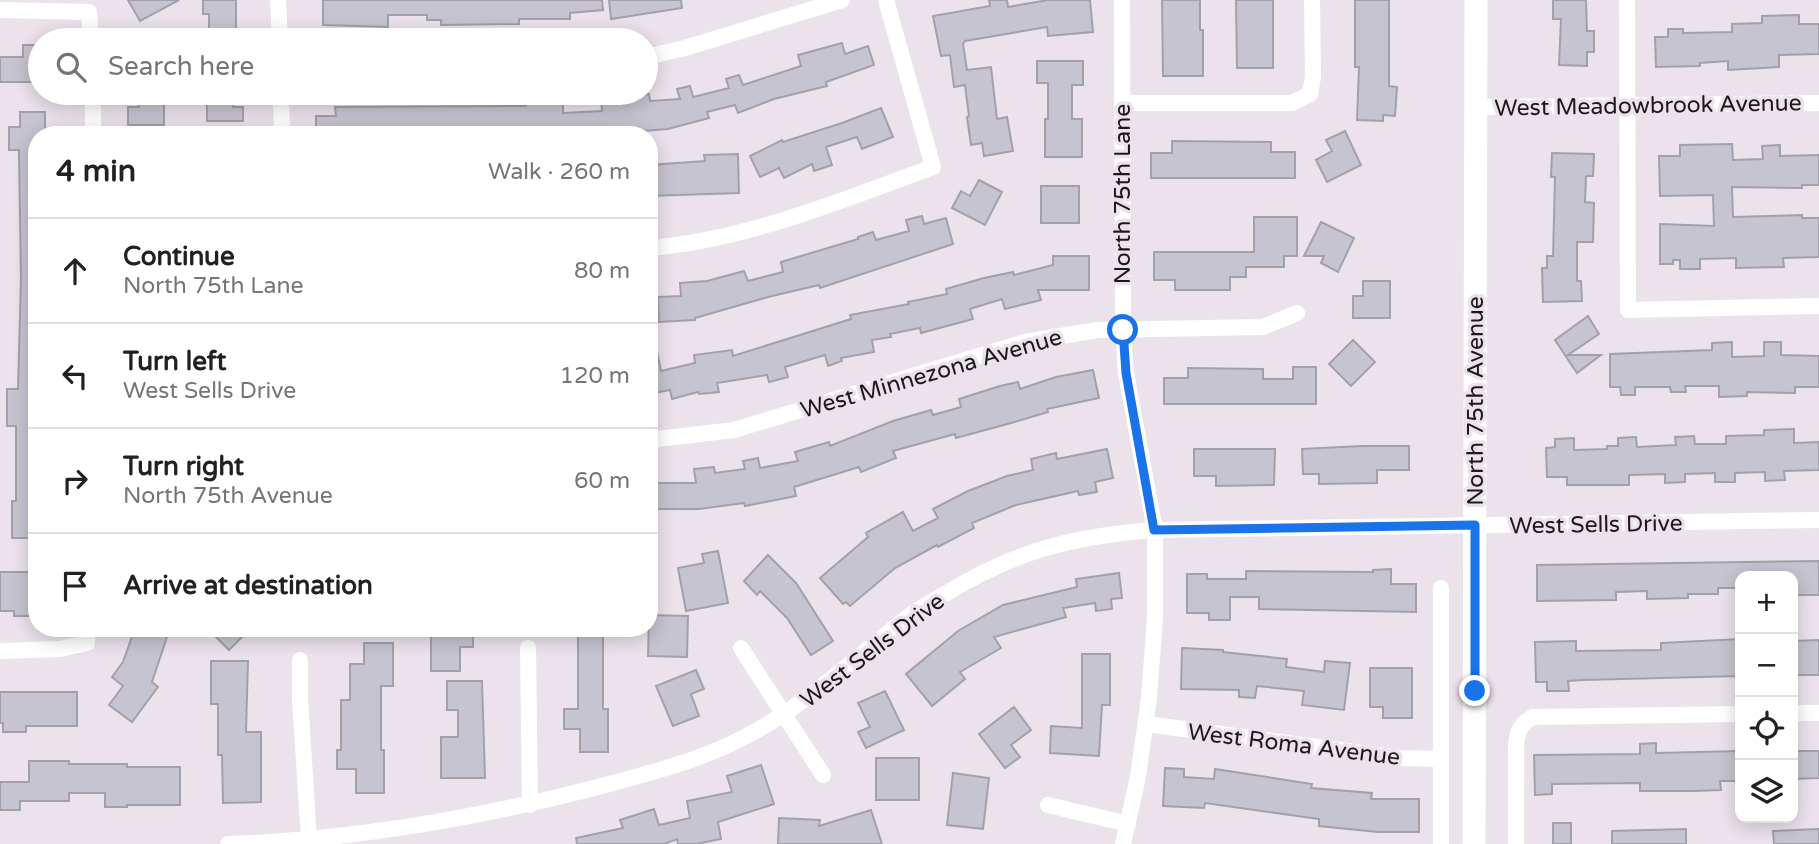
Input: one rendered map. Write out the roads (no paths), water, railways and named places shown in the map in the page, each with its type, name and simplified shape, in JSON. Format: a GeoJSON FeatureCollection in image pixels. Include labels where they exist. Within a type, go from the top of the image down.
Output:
{"type":"FeatureCollection","features":[{"type":"Feature","properties":{"kind":"main road","name":"North 75th Avenue"},"geometry":{"type":"LineString","coordinates":[[1474,844],[1476,0]]}},
{"type":"Feature","properties":{"kind":"street"},"geometry":{"type":"LineString","coordinates":[[278,0],[279,28]]}},
{"type":"Feature","properties":{"kind":"street"},"geometry":{"type":"LineString","coordinates":[[658,54],[842,0]]}},
{"type":"Feature","properties":{"kind":"street"},"geometry":{"type":"LineString","coordinates":[[658,246],[749,230],[835,203],[933,167],[886,0]]}},
{"type":"Feature","properties":{"kind":"street","name":"North 75th Lane"},"geometry":{"type":"LineString","coordinates":[[1122,0],[1123,330],[1126,373],[1154,530],[1155,618],[1146,724],[1123,844]]}},
{"type":"Feature","properties":{"kind":"street"},"geometry":{"type":"LineString","coordinates":[[1123,103],[1292,103],[1310,94],[1313,78],[1312,0]]}},
{"type":"Feature","properties":{"kind":"street"},"geometry":{"type":"LineString","coordinates":[[1627,0],[1628,310],[1819,306]]}},
{"type":"Feature","properties":{"kind":"street"},"geometry":{"type":"LineString","coordinates":[[0,10],[89,12],[90,28]]}},
{"type":"Feature","properties":{"kind":"street","name":"West Meadowbrook Avenue"},"geometry":{"type":"LineString","coordinates":[[1476,107],[1819,103]]}},
{"type":"Feature","properties":{"kind":"street"},"geometry":{"type":"LineString","coordinates":[[93,105],[93,126]]}},
{"type":"Feature","properties":{"kind":"street"},"geometry":{"type":"LineString","coordinates":[[281,105],[282,126]]}},
{"type":"Feature","properties":{"kind":"street","name":"West Minnezona Avenue"},"geometry":{"type":"LineString","coordinates":[[658,439],[734,430],[1025,342],[1097,330],[1263,327],[1297,313]]}},
{"type":"Feature","properties":{"kind":"street","name":"West Sells Drive"},"geometry":{"type":"LineString","coordinates":[[228,844],[347,836],[530,805],[637,777],[711,753],[785,716],[911,615],[975,576],[1028,552],[1082,538],[1154,530],[1819,520]]}},
{"type":"Feature","properties":{"kind":"street"},"geometry":{"type":"LineString","coordinates":[[1441,587],[1441,844]]}},
{"type":"Feature","properties":{"kind":"street"},"geometry":{"type":"LineString","coordinates":[[0,651],[60,649],[85,637]]}},
{"type":"Feature","properties":{"kind":"street"},"geometry":{"type":"LineString","coordinates":[[527,648],[530,805]]}},
{"type":"Feature","properties":{"kind":"street"},"geometry":{"type":"LineString","coordinates":[[741,648],[824,775]]}},
{"type":"Feature","properties":{"kind":"street"},"geometry":{"type":"LineString","coordinates":[[300,660],[309,839]]}},
{"type":"Feature","properties":{"kind":"street"},"geometry":{"type":"LineString","coordinates":[[1798,713],[1819,713]]}},
{"type":"Feature","properties":{"kind":"street"},"geometry":{"type":"LineString","coordinates":[[1516,844],[1516,746],[1517,733],[1523,722],[1533,717],[1735,714]]}},
{"type":"Feature","properties":{"kind":"street","name":"West Roma Avenue"},"geometry":{"type":"LineString","coordinates":[[1146,724],[1389,757],[1441,759]]}},
{"type":"Feature","properties":{"kind":"street"},"geometry":{"type":"LineString","coordinates":[[1048,805],[1128,824]]}}]}
